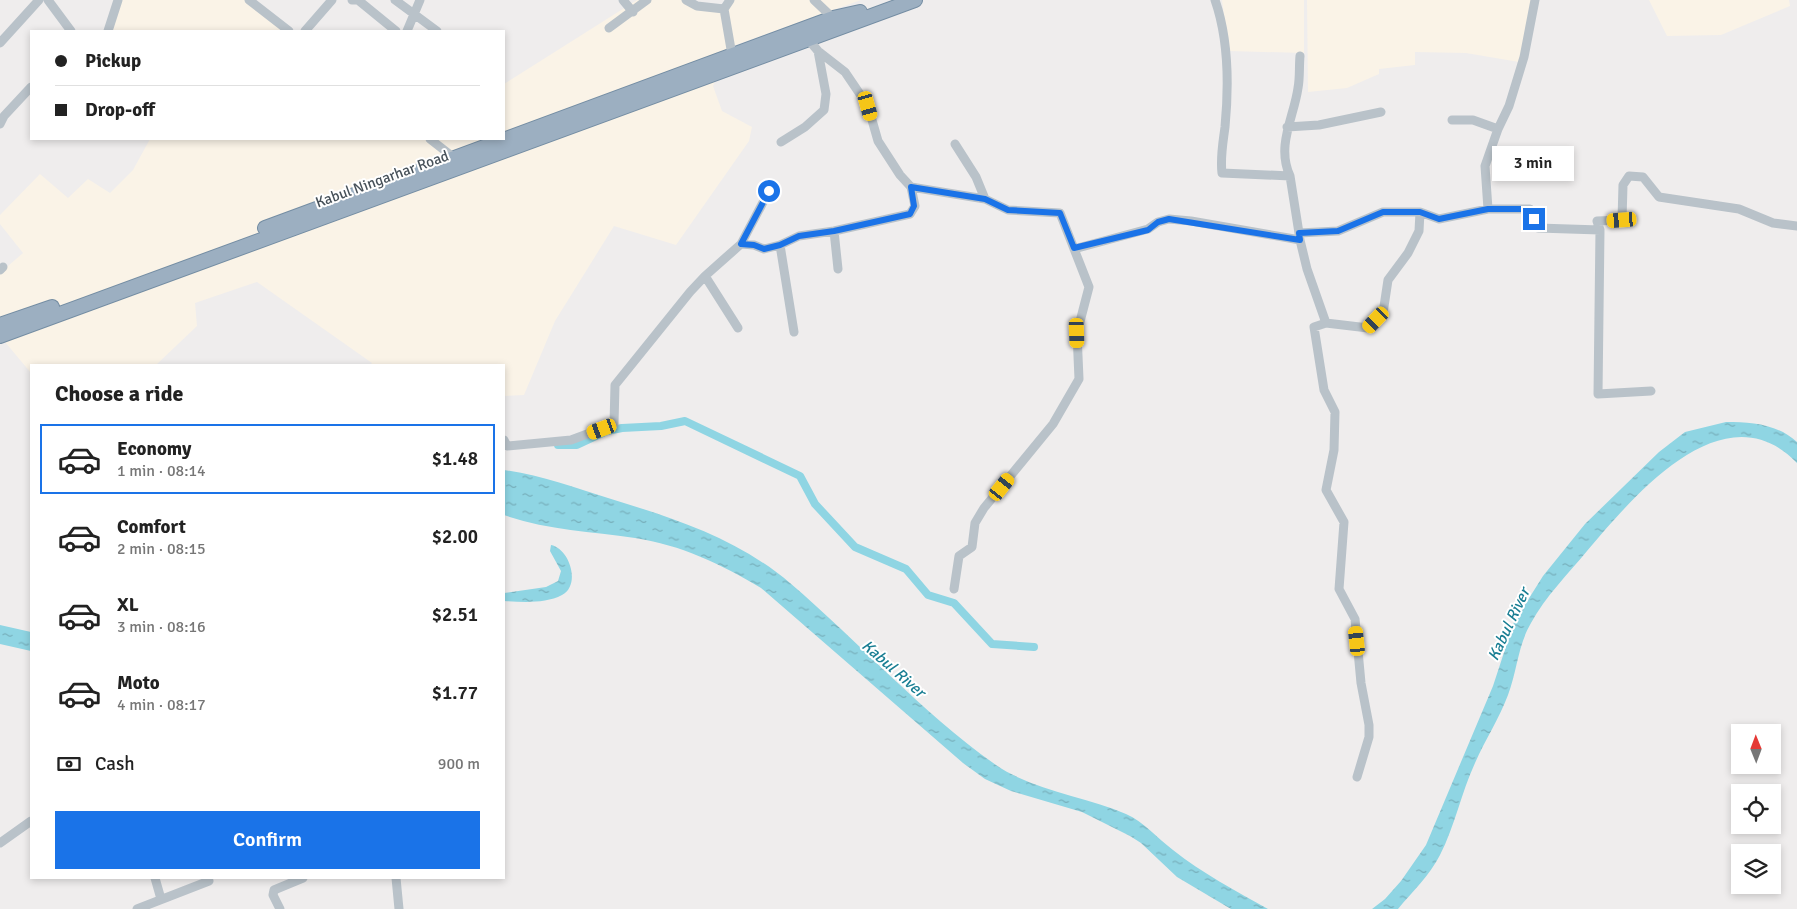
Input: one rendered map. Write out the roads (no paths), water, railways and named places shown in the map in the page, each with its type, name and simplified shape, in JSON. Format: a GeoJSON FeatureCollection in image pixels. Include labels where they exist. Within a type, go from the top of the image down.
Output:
{"type":"FeatureCollection","features":[{"type":"Feature","properties":{"kind":"highway","name":"Kabul Ningarhar Road"},"geometry":{"type":"LineString","coordinates":[[505,138],[833,18],[863,12],[894,0]]}},
{"type":"Feature","properties":{"kind":"highway","name":"Kabul Ningarhar Road"},"geometry":{"type":"LineString","coordinates":[[0,336],[915,0]]}},
{"type":"Feature","properties":{"kind":"highway","name":"Kabul Ningarhar Road"},"geometry":{"type":"LineString","coordinates":[[0,325],[499,140]]}},
{"type":"Feature","properties":{"kind":"street"},"geometry":{"type":"LineString","coordinates":[[1,40],[39,0]]}},
{"type":"Feature","properties":{"kind":"street"},"geometry":{"type":"LineString","coordinates":[[48,0],[70,30]]}},
{"type":"Feature","properties":{"kind":"street"},"geometry":{"type":"LineString","coordinates":[[108,30],[118,0]]}},
{"type":"Feature","properties":{"kind":"street"},"geometry":{"type":"LineString","coordinates":[[249,0],[288,30]]}},
{"type":"Feature","properties":{"kind":"street"},"geometry":{"type":"LineString","coordinates":[[306,30],[332,0]]}},
{"type":"Feature","properties":{"kind":"street"},"geometry":{"type":"LineString","coordinates":[[352,0],[358,0],[395,30]]}},
{"type":"Feature","properties":{"kind":"street"},"geometry":{"type":"LineString","coordinates":[[395,0],[437,30]]}},
{"type":"Feature","properties":{"kind":"street"},"geometry":{"type":"LineString","coordinates":[[408,30],[420,0]]}},
{"type":"Feature","properties":{"kind":"street"},"geometry":{"type":"LineString","coordinates":[[623,0],[633,12]]}},
{"type":"Feature","properties":{"kind":"street"},"geometry":{"type":"LineString","coordinates":[[609,28],[647,0]]}},
{"type":"Feature","properties":{"kind":"street"},"geometry":{"type":"LineString","coordinates":[[686,0],[696,6],[724,10]]}},
{"type":"Feature","properties":{"kind":"street"},"geometry":{"type":"LineString","coordinates":[[730,0],[724,10],[732,55]]}},
{"type":"Feature","properties":{"kind":"street"},"geometry":{"type":"LineString","coordinates":[[814,0],[833,18]]}},
{"type":"Feature","properties":{"kind":"street"},"geometry":{"type":"LineString","coordinates":[[1215,0],[1221,16],[1226,56],[1225,126],[1220,156],[1222,173],[1290,176]]}},
{"type":"Feature","properties":{"kind":"street"},"geometry":{"type":"LineString","coordinates":[[1488,209],[1485,166],[1498,128],[1509,106],[1524,57],[1535,0]]}},
{"type":"Feature","properties":{"kind":"street"},"geometry":{"type":"LineString","coordinates":[[741,244],[754,245],[764,249],[780,245],[799,236],[834,231],[910,214],[914,206],[911,187],[900,175],[878,141],[868,106],[844,72],[818,51],[808,39]]}},
{"type":"Feature","properties":{"kind":"street"},"geometry":{"type":"LineString","coordinates":[[781,142],[805,127],[824,110],[826,94],[818,51]]}},
{"type":"Feature","properties":{"kind":"street"},"geometry":{"type":"LineString","coordinates":[[1300,56],[1298,89],[1287,127],[1284,164],[1290,176],[1307,269],[1326,323]]}},
{"type":"Feature","properties":{"kind":"street"},"geometry":{"type":"LineString","coordinates":[[0,124],[4,116],[30,88]]}},
{"type":"Feature","properties":{"kind":"street"},"geometry":{"type":"LineString","coordinates":[[1287,127],[1318,125],[1380,112]]}},
{"type":"Feature","properties":{"kind":"street"},"geometry":{"type":"LineString","coordinates":[[1452,120],[1473,120],[1498,128]]}},
{"type":"Feature","properties":{"kind":"street"},"geometry":{"type":"LineString","coordinates":[[431,140],[453,157]]}},
{"type":"Feature","properties":{"kind":"street"},"geometry":{"type":"LineString","coordinates":[[955,144],[976,177],[985,199]]}},
{"type":"Feature","properties":{"kind":"street"},"geometry":{"type":"LineString","coordinates":[[1651,391],[1598,394],[1600,230],[1597,221],[1622,220],[1623,185],[1628,176],[1643,177],[1659,197],[1739,209],[1773,223],[1797,226]]}},
{"type":"Feature","properties":{"kind":"street"},"geometry":{"type":"LineString","coordinates":[[911,187],[985,199],[1008,210],[1060,213],[1089,287],[1077,333],[1079,379],[1053,424],[979,516],[975,523],[972,547],[959,556],[954,590]]}},
{"type":"Feature","properties":{"kind":"street"},"geometry":{"type":"LineString","coordinates":[[505,442],[507,446],[572,440],[614,424],[615,385],[705,276],[741,244],[769,191]]}},
{"type":"Feature","properties":{"kind":"street"},"geometry":{"type":"LineString","coordinates":[[1074,248],[1148,230],[1158,222],[1169,219],[1300,237],[1338,231],[1383,212],[1420,212],[1439,219],[1488,209],[1530,209],[1538,228],[1600,230]]}},
{"type":"Feature","properties":{"kind":"street"},"geometry":{"type":"LineString","coordinates":[[1357,777],[1369,737],[1369,725],[1361,683],[1355,619],[1339,589],[1344,522],[1326,490],[1334,450],[1335,412],[1324,390],[1314,327],[1326,323],[1368,328],[1382,313],[1388,280],[1408,253],[1419,231],[1420,212]]}},
{"type":"Feature","properties":{"kind":"street"},"geometry":{"type":"LineString","coordinates":[[834,231],[838,268]]}},
{"type":"Feature","properties":{"kind":"street"},"geometry":{"type":"LineString","coordinates":[[780,245],[794,332]]}},
{"type":"Feature","properties":{"kind":"street"},"geometry":{"type":"LineString","coordinates":[[705,276],[738,328]]}},
{"type":"Feature","properties":{"kind":"street"},"geometry":{"type":"LineString","coordinates":[[0,843],[30,821]]}},
{"type":"Feature","properties":{"kind":"street"},"geometry":{"type":"LineString","coordinates":[[155,879],[161,899]]}},
{"type":"Feature","properties":{"kind":"street"},"geometry":{"type":"LineString","coordinates":[[280,909],[273,895],[274,890],[301,879]]}},
{"type":"Feature","properties":{"kind":"street"},"geometry":{"type":"LineString","coordinates":[[396,879],[400,909]]}},
{"type":"Feature","properties":{"kind":"street"},"geometry":{"type":"LineString","coordinates":[[137,909],[204,880]]}},
{"type":"Feature","properties":{"kind":"water"},"geometry":{"type":"Polygon","coordinates":[[[1726,422],[1764,425],[1781,431],[1797,442],[1797,463],[1769,443],[1740,437],[1711,443],[1682,458],[1654,479],[1629,504],[1557,586],[1531,623],[1520,649],[1508,695],[1470,774],[1450,833],[1436,862],[1398,909],[1372,909],[1385,899],[1401,881],[1426,845],[1493,686],[1514,622],[1543,576],[1585,524],[1659,452],[1685,432],[1726,422]]]}},
{"type":"Feature","properties":{"kind":"water"},"geometry":{"type":"Polygon","coordinates":[[[505,470],[556,482],[656,513],[704,531],[726,542],[770,567],[790,583],[916,700],[996,765],[1027,781],[1133,817],[1196,866],[1268,909],[1231,909],[1177,877],[1141,843],[1130,836],[1082,812],[1011,791],[985,779],[963,763],[761,588],[731,571],[685,551],[652,541],[552,527],[505,515],[505,470]]]}},
{"type":"Feature","properties":{"kind":"water"},"geometry":{"type":"Polygon","coordinates":[[[551,545],[558,548],[568,560],[572,576],[568,590],[562,595],[548,600],[533,602],[505,601],[505,593],[546,587],[558,581],[561,571],[550,551],[551,545]]]}},
{"type":"Feature","properties":{"kind":"water"},"geometry":{"type":"Polygon","coordinates":[[[0,625],[30,632],[30,651],[0,644],[0,625]]]}},
{"type":"Feature","properties":{"kind":"waterway"},"geometry":{"type":"LineString","coordinates":[[558,445],[577,445],[607,431],[622,428],[661,426],[685,421],[800,476],[815,504],[855,547],[906,569],[928,595],[954,603],[992,644],[1034,647]]}},
{"type":"Feature","properties":{"kind":"water label","name":"Kabul River"},"geometry":{"type":"Point","coordinates":[1508,624]}},
{"type":"Feature","properties":{"kind":"water label","name":"Kabul River"},"geometry":{"type":"Point","coordinates":[894,668]}}]}
